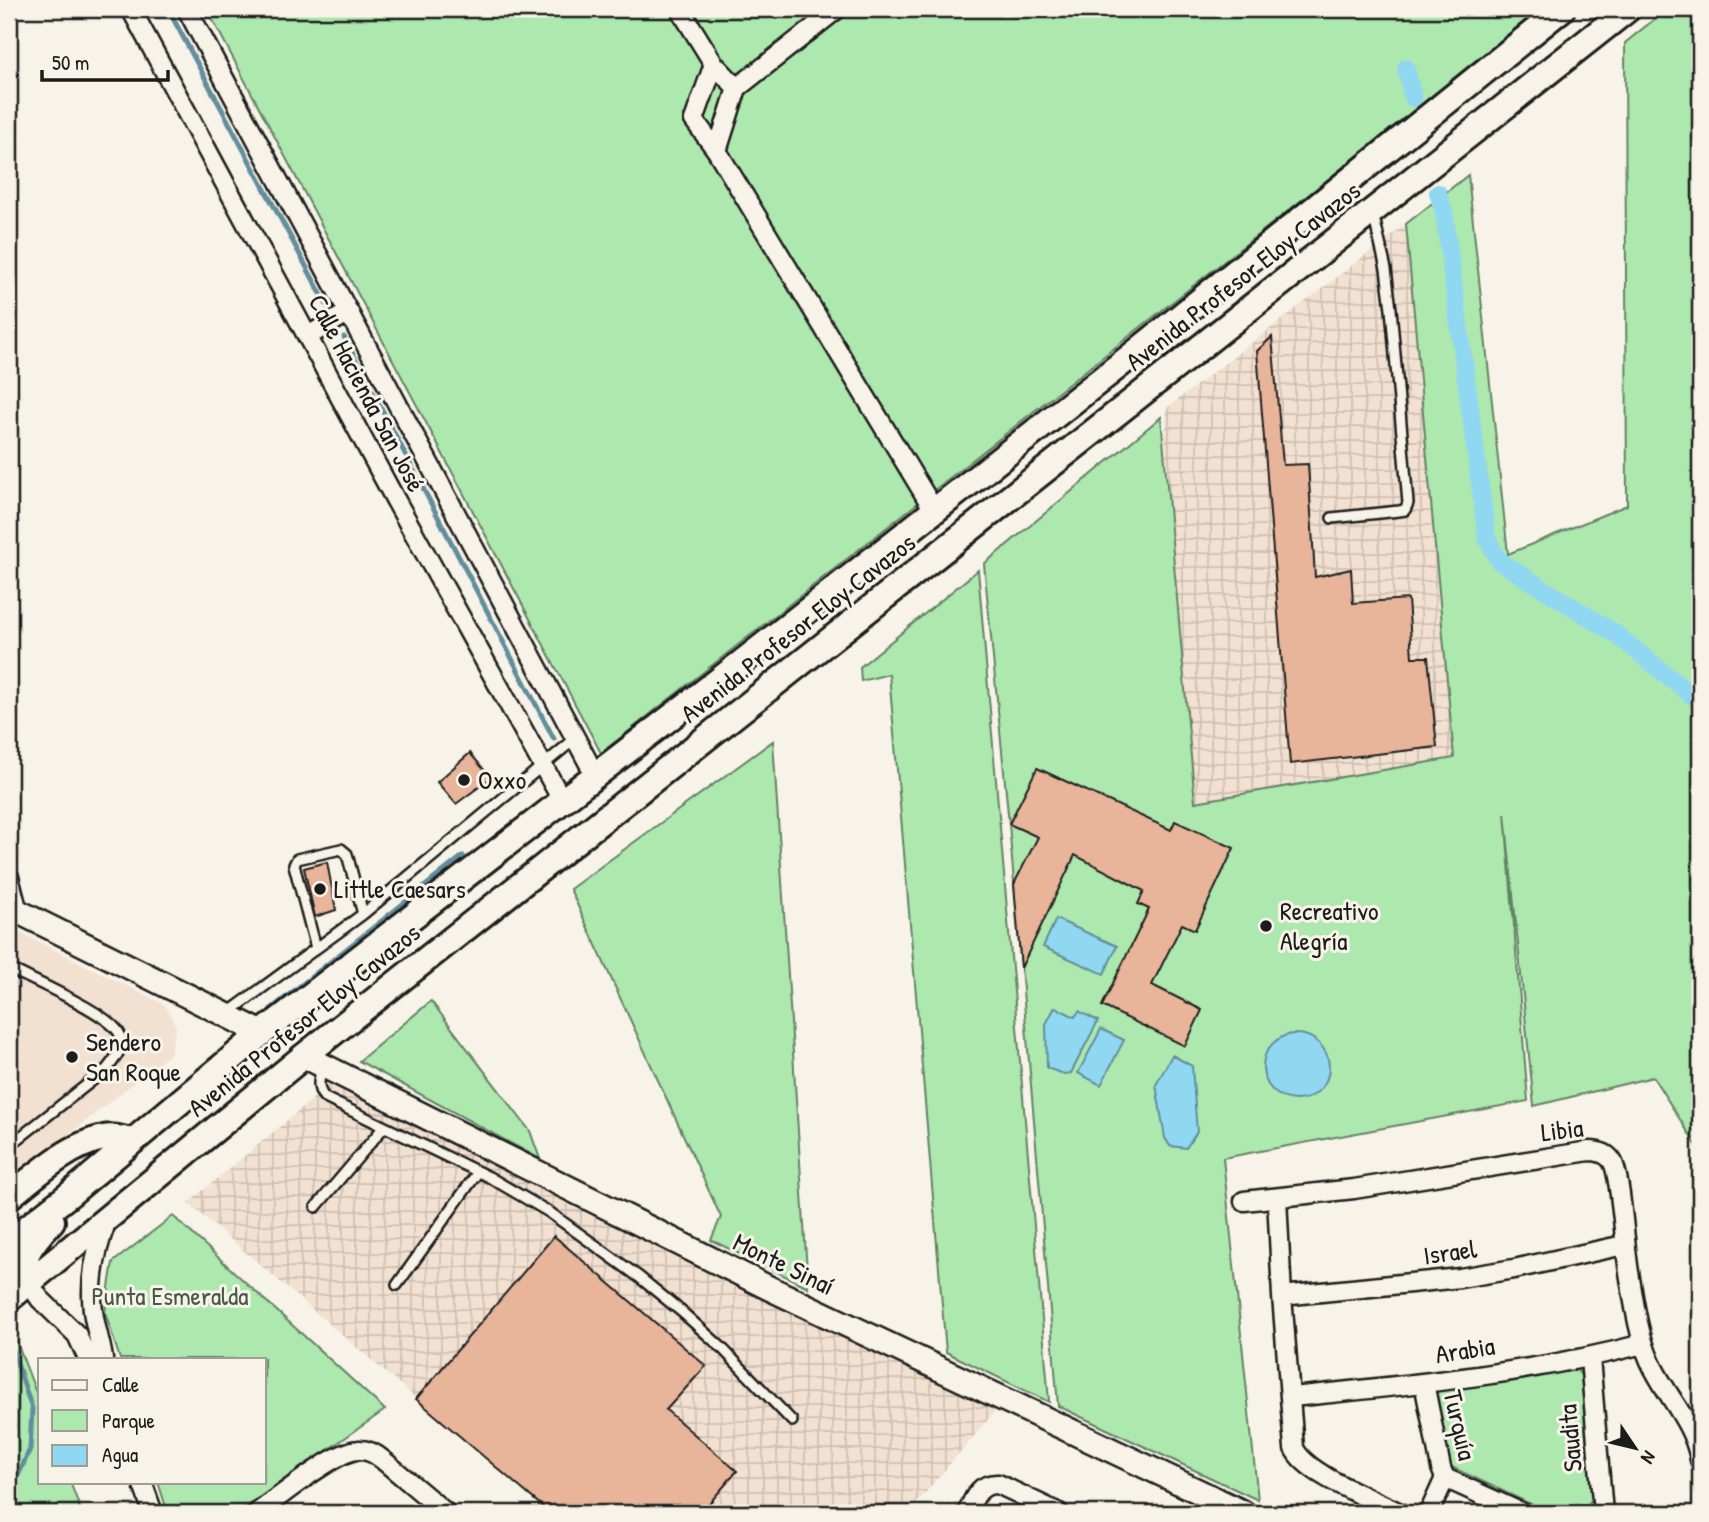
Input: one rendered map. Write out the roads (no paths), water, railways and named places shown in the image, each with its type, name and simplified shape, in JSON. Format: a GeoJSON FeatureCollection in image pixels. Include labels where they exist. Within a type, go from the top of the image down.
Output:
{"type":"FeatureCollection","features":[{"type":"Feature","properties":{"kind":"main road","name":"Avenida Profesor Eloy Cavazos"},"geometry":{"type":"LineString","coordinates":[[9,1242],[262,1033],[1131,356],[1562,9]]}},
{"type":"Feature","properties":{"kind":"main road","name":"Avenida Profesor Eloy Cavazos"},"geometry":{"type":"LineString","coordinates":[[9,1299],[313,1061],[1040,475],[1628,9]]}},
{"type":"Feature","properties":{"kind":"main road"},"geometry":{"type":"LineString","coordinates":[[1110,420],[1096,414],[1094,402],[1131,356]]}},
{"type":"Feature","properties":{"kind":"main road"},"geometry":{"type":"LineString","coordinates":[[1040,475],[1071,432],[1069,418],[1060,411]]}},
{"type":"Feature","properties":{"kind":"main road"},"geometry":{"type":"LineString","coordinates":[[9,1197],[48,1166],[82,1146],[105,1138],[131,1142]]}},
{"type":"Feature","properties":{"kind":"main road"},"geometry":{"type":"LineString","coordinates":[[29,1283],[23,1272],[27,1254],[32,1244],[60,1212],[69,1194]]}},
{"type":"Feature","properties":{"kind":"street","name":"Calle Hacienda San José"},"geometry":{"type":"LineString","coordinates":[[131,9],[212,164],[562,800]]}},
{"type":"Feature","properties":{"kind":"street","name":"Calle Hacienda San José"},"geometry":{"type":"LineString","coordinates":[[187,9],[595,775]]}},
{"type":"Feature","properties":{"kind":"street"},"geometry":{"type":"LineString","coordinates":[[680,9],[714,64],[737,88]]}},
{"type":"Feature","properties":{"kind":"street"},"geometry":{"type":"LineString","coordinates":[[717,151],[737,88],[837,9]]}},
{"type":"Feature","properties":{"kind":"street"},"geometry":{"type":"LineString","coordinates":[[714,64],[694,120],[717,151],[934,510]]}},
{"type":"Feature","properties":{"kind":"street"},"geometry":{"type":"LineString","coordinates":[[308,336],[349,312]]}},
{"type":"Feature","properties":{"kind":"street"},"geometry":{"type":"LineString","coordinates":[[9,877],[13,909],[223,1016],[262,1033]]}},
{"type":"Feature","properties":{"kind":"street","name":"Monte Sinaí"},"geometry":{"type":"LineString","coordinates":[[313,1061],[769,1288],[1244,1513]]}},
{"type":"Feature","properties":{"kind":"street","name":"Libia"},"geometry":{"type":"LineString","coordinates":[[1244,1200],[1414,1180],[1597,1151],[1608,1156],[1615,1167],[1624,1245],[1643,1344],[1658,1378],[1695,1437],[1700,1460]]}},
{"type":"Feature","properties":{"kind":"street"},"geometry":{"type":"LineString","coordinates":[[1277,1198],[1294,1448],[1301,1460],[1315,1471],[1400,1513]]}},
{"type":"Feature","properties":{"kind":"street"},"geometry":{"type":"LineString","coordinates":[[103,1358],[92,1310],[92,1291],[97,1247],[107,1220]]}},
{"type":"Feature","properties":{"kind":"street","name":"Israel"},"geometry":{"type":"LineString","coordinates":[[1282,1296],[1460,1278],[1624,1245]]}},
{"type":"Feature","properties":{"kind":"street"},"geometry":{"type":"LineString","coordinates":[[29,1283],[40,1299],[77,1335],[88,1358]]}},
{"type":"Feature","properties":{"kind":"street","name":"Arabia"},"geometry":{"type":"LineString","coordinates":[[1292,1397],[1424,1383],[1590,1358],[1643,1344]]}},
{"type":"Feature","properties":{"kind":"street","name":"Saudita"},"geometry":{"type":"LineString","coordinates":[[1590,1358],[1603,1513]]}},
{"type":"Feature","properties":{"kind":"street","name":"Turquía"},"geometry":{"type":"LineString","coordinates":[[1424,1383],[1445,1478]]}},
{"type":"Feature","properties":{"kind":"street"},"geometry":{"type":"LineString","coordinates":[[257,1513],[341,1455],[358,1450],[374,1453],[444,1513]]}},
{"type":"Feature","properties":{"kind":"street"},"geometry":{"type":"LineString","coordinates":[[1429,1513],[1445,1478],[1511,1511]]}},
{"type":"Feature","properties":{"kind":"street"},"geometry":{"type":"LineString","coordinates":[[143,1484],[153,1513]]}},
{"type":"Feature","properties":{"kind":"street"},"geometry":{"type":"LineString","coordinates":[[967,1513],[981,1488],[989,1484],[998,1484],[1059,1513]]}},
{"type":"Feature","properties":{"kind":"lane"},"geometry":{"type":"LineString","coordinates":[[1332,518],[1405,510],[1408,503],[1390,300],[1373,212]]}},
{"type":"Feature","properties":{"kind":"lane"},"geometry":{"type":"LineString","coordinates":[[223,1016],[363,914],[576,738]]}},
{"type":"Feature","properties":{"kind":"lane"},"geometry":{"type":"LineString","coordinates":[[316,948],[294,865],[296,859],[341,849],[347,854],[363,914]]}},
{"type":"Feature","properties":{"kind":"lane"},"geometry":{"type":"LineString","coordinates":[[9,968],[104,1016],[118,1031],[121,1046],[107,1069],[9,1146]]}},
{"type":"Feature","properties":{"kind":"lane"},"geometry":{"type":"LineString","coordinates":[[313,1061],[322,1095],[383,1128],[478,1172],[549,1212],[639,1277],[722,1348],[792,1421]]}},
{"type":"Feature","properties":{"kind":"lane"},"geometry":{"type":"LineString","coordinates":[[316,1207],[383,1128]]}},
{"type":"Feature","properties":{"kind":"lane"},"geometry":{"type":"LineString","coordinates":[[397,1285],[478,1172]]}},
{"type":"Feature","properties":{"kind":"water"},"geometry":{"type":"Polygon","coordinates":[[[1056,919],[1117,946],[1104,974],[1043,947],[1056,919]]]}},
{"type":"Feature","properties":{"kind":"water"},"geometry":{"type":"Polygon","coordinates":[[[1055,1007],[1075,1017],[1079,1011],[1098,1021],[1071,1073],[1064,1074],[1047,1068],[1046,1024],[1055,1007]]]}},
{"type":"Feature","properties":{"kind":"water"},"geometry":{"type":"Polygon","coordinates":[[[1101,1029],[1124,1040],[1101,1085],[1078,1073],[1101,1029]]]}},
{"type":"Feature","properties":{"kind":"water"},"geometry":{"type":"Polygon","coordinates":[[[1296,1034],[1309,1037],[1319,1044],[1326,1054],[1329,1067],[1326,1080],[1319,1090],[1309,1097],[1296,1100],[1283,1097],[1273,1090],[1266,1080],[1263,1067],[1266,1054],[1273,1044],[1283,1037],[1296,1034]]]}},
{"type":"Feature","properties":{"kind":"water"},"geometry":{"type":"Polygon","coordinates":[[[1172,1055],[1192,1066],[1197,1132],[1186,1148],[1170,1146],[1165,1138],[1156,1085],[1172,1055]]]}},
{"type":"Feature","properties":{"kind":"waterway"},"geometry":{"type":"LineString","coordinates":[[168,9],[328,307]]}},
{"type":"Feature","properties":{"kind":"waterway"},"geometry":{"type":"LineString","coordinates":[[1406,68],[1413,98]]}},
{"type":"Feature","properties":{"kind":"waterway"},"geometry":{"type":"LineString","coordinates":[[1438,193],[1444,212],[1487,538],[1499,561],[1616,634],[1700,702]]}},
{"type":"Feature","properties":{"kind":"waterway"},"geometry":{"type":"LineString","coordinates":[[344,337],[554,739]]}},
{"type":"Feature","properties":{"kind":"waterway"},"geometry":{"type":"LineString","coordinates":[[270,1010],[463,856]]}},
{"type":"Feature","properties":{"kind":"waterway"},"geometry":{"type":"LineString","coordinates":[[9,1339],[32,1409],[30,1449],[9,1496]]}},
{"type":"Feature","properties":{"kind":"place","name":"Oxxo"},"geometry":{"type":"Point","coordinates":[464,780]}},
{"type":"Feature","properties":{"kind":"place","name":"Little Caesars"},"geometry":{"type":"Point","coordinates":[320,889]}},
{"type":"Feature","properties":{"kind":"place","name":"Recreativo Alegría"},"geometry":{"type":"Point","coordinates":[1266,926]}},
{"type":"Feature","properties":{"kind":"place","name":"Sendero San Roque"},"geometry":{"type":"Point","coordinates":[72,1057]}},
{"type":"Feature","properties":{"kind":"park label","name":"Punta Esmeralda"},"geometry":{"type":"Point","coordinates":[170,1296]}}]}
